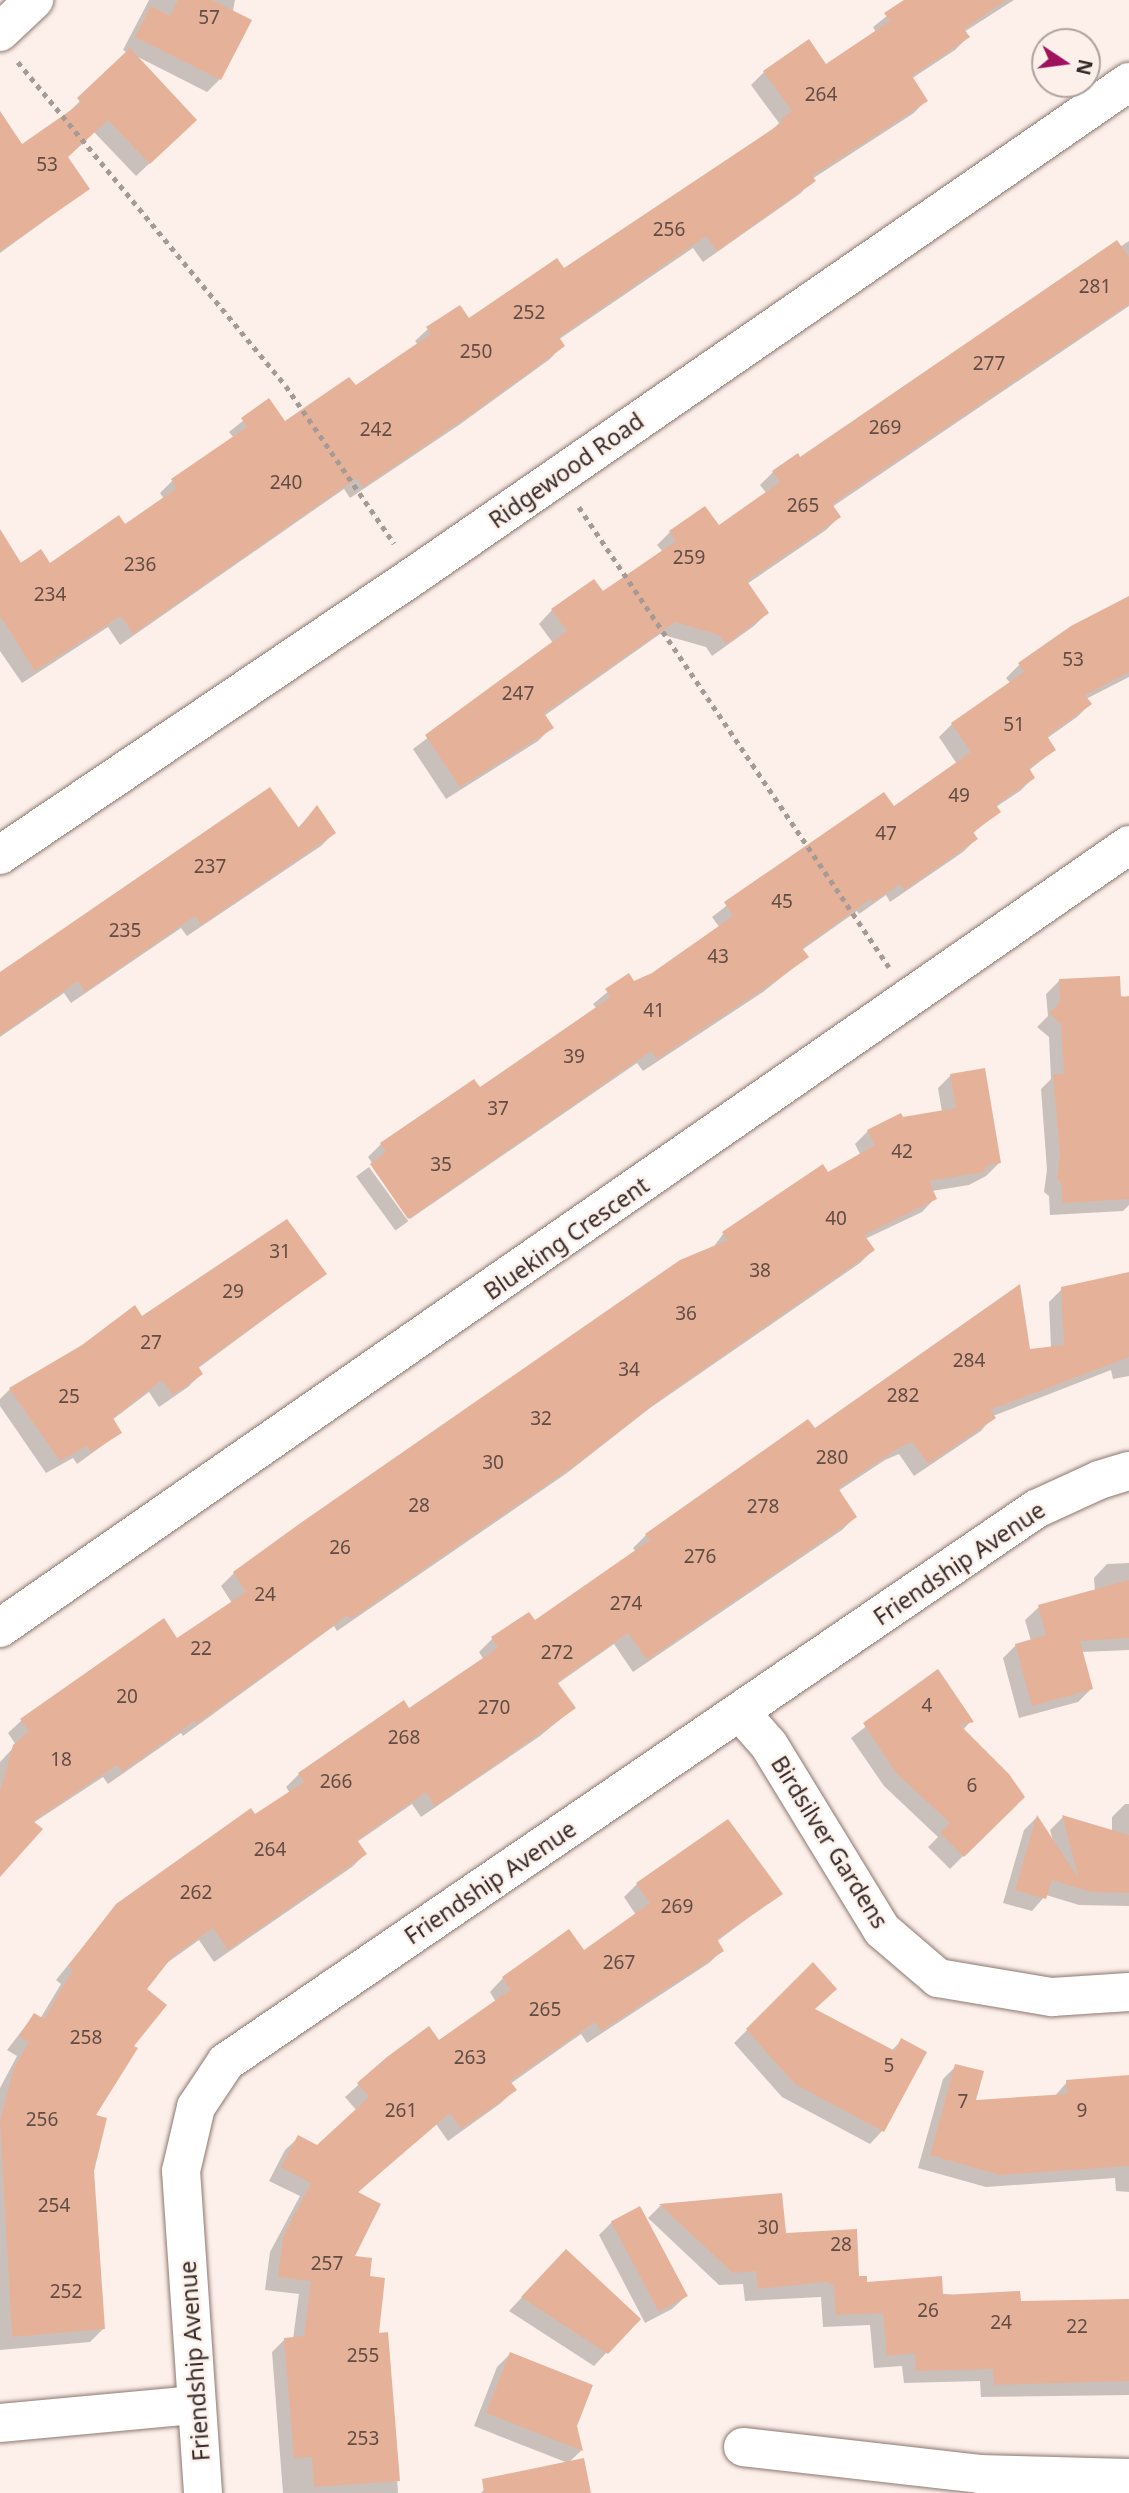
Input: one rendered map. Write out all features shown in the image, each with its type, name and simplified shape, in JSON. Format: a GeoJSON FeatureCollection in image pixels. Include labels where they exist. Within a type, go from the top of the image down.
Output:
{"type":"FeatureCollection","features":[{"type":"Feature","properties":{"kind":"street"},"geometry":{"type":"LineString","coordinates":[[7,45],[17,21],[34,0]]}},
{"type":"Feature","properties":{"kind":"street","name":"Ridgewood Road"},"geometry":{"type":"LineString","coordinates":[[0,855],[1129,82]]}},
{"type":"Feature","properties":{"kind":"street","name":"Blueking Crescent"},"geometry":{"type":"LineString","coordinates":[[0,1628],[911,1000],[1129,845]]}},
{"type":"Feature","properties":{"kind":"street","name":"Friendship Avenue"},"geometry":{"type":"LineString","coordinates":[[203,2493],[181,2171],[196,2107],[226,2062],[1036,1509],[1098,1480],[1129,1471]]}},
{"type":"Feature","properties":{"kind":"street","name":"Birdsilver Gardens"},"geometry":{"type":"LineString","coordinates":[[740,1712],[768,1745],[882,1930],[938,1978],[1052,1997],[1129,1992]]}},
{"type":"Feature","properties":{"kind":"street"},"geometry":{"type":"LineString","coordinates":[[0,2423],[195,2405]]}},
{"type":"Feature","properties":{"kind":"street"},"geometry":{"type":"LineString","coordinates":[[743,2447],[979,2474],[1129,2478]]}},
{"type":"Feature","properties":{"kind":"path"},"geometry":{"type":"LineString","coordinates":[[7,45],[286,386],[375,515]]}},
{"type":"Feature","properties":{"kind":"path"},"geometry":{"type":"LineString","coordinates":[[557,475],[911,1000]]}},
{"type":"Feature","properties":{"kind":"building"},"geometry":{"type":"Polygon","coordinates":[[[178,0],[212,0],[252,20],[221,80],[135,37],[151,6],[170,16],[178,0]]]}},
{"type":"Feature","properties":{"kind":"building"},"geometry":{"type":"Polygon","coordinates":[[[904,0],[1006,0],[964,29],[970,37],[912,76],[928,101],[812,176],[816,181],[717,251],[706,236],[559,337],[565,346],[473,413],[363,487],[357,478],[133,634],[121,616],[35,671],[0,616],[0,529],[21,563],[41,549],[50,563],[119,515],[125,524],[177,488],[171,479],[247,427],[241,418],[269,398],[285,421],[349,377],[356,385],[431,334],[426,327],[460,305],[469,318],[557,258],[564,268],[783,122],[781,119],[792,111],[763,71],[809,39],[826,64],[890,21],[884,13],[904,0]]]}},
{"type":"Feature","properties":{"kind":"building"},"geometry":{"type":"Polygon","coordinates":[[[130,48],[197,120],[150,164],[108,120],[68,157],[90,189],[0,251],[0,111],[22,144],[81,103],[77,98],[130,48]]]}},
{"type":"Feature","properties":{"kind":"building"},"geometry":{"type":"Polygon","coordinates":[[[1117,240],[1129,257],[1129,304],[832,504],[841,517],[747,581],[769,613],[726,644],[719,635],[675,622],[544,713],[554,728],[460,787],[425,735],[567,631],[551,609],[594,579],[603,591],[676,541],[669,531],[705,506],[719,525],[780,482],[772,471],[798,453],[800,457],[1117,240]]]}},
{"type":"Feature","properties":{"kind":"building"},"geometry":{"type":"Polygon","coordinates":[[[1129,596],[1129,672],[1085,695],[1092,704],[1047,736],[1056,750],[1029,768],[1035,778],[996,805],[1001,812],[973,832],[978,839],[904,890],[900,884],[873,902],[870,899],[802,948],[809,957],[778,979],[657,1059],[651,1051],[408,1219],[370,1164],[386,1152],[380,1143],[474,1079],[480,1087],[611,997],[605,989],[629,973],[634,981],[652,973],[733,916],[724,902],[884,792],[894,806],[971,752],[951,723],[1024,672],[1018,663],[1071,626],[1129,596]]]}},
{"type":"Feature","properties":{"kind":"building"},"geometry":{"type":"Polygon","coordinates":[[[270,787],[299,828],[317,805],[336,833],[201,925],[195,916],[85,992],[78,981],[0,1035],[0,972],[270,787]]]}},
{"type":"Feature","properties":{"kind":"building"},"geometry":{"type":"Polygon","coordinates":[[[1120,976],[1121,997],[1129,996],[1129,1199],[1063,1203],[1061,1182],[1057,1179],[1060,1156],[1053,1074],[1064,1074],[1061,1024],[1049,1013],[1060,1002],[1059,979],[1120,976]]]}},
{"type":"Feature","properties":{"kind":"building"},"geometry":{"type":"Polygon","coordinates":[[[985,1068],[1001,1163],[988,1165],[984,1172],[929,1181],[937,1199],[864,1235],[875,1250],[666,1395],[582,1460],[351,1619],[348,1615],[196,1724],[194,1721],[122,1772],[117,1765],[33,1821],[43,1829],[0,1877],[0,1791],[13,1745],[29,1731],[20,1719],[164,1618],[177,1638],[246,1592],[233,1572],[302,1522],[680,1260],[728,1240],[722,1232],[823,1164],[828,1172],[875,1145],[867,1130],[901,1113],[903,1117],[956,1108],[950,1074],[985,1068]]]}},
{"type":"Feature","properties":{"kind":"building"},"geometry":{"type":"Polygon","coordinates":[[[287,1219],[327,1274],[198,1366],[203,1374],[173,1395],[162,1380],[113,1418],[122,1433],[91,1452],[87,1446],[60,1461],[9,1388],[82,1345],[135,1305],[142,1316],[287,1219]]]}},
{"type":"Feature","properties":{"kind":"building"},"geometry":{"type":"Polygon","coordinates":[[[1129,1272],[1129,1357],[990,1410],[996,1418],[928,1464],[912,1442],[900,1447],[838,1488],[857,1517],[647,1660],[628,1633],[557,1682],[576,1708],[555,1723],[435,1806],[426,1792],[357,1840],[367,1854],[228,1950],[213,1928],[172,1957],[147,1989],[167,2005],[134,2046],[138,2048],[96,2115],[107,2118],[94,2171],[105,2329],[12,2337],[0,2121],[14,2068],[29,2042],[19,2036],[34,2013],[44,2019],[73,1970],[68,1966],[116,1904],[251,1808],[255,1814],[304,1782],[298,1773],[404,1700],[409,1708],[498,1648],[491,1637],[529,1612],[535,1620],[650,1540],[645,1534],[808,1419],[815,1428],[1020,1284],[1030,1349],[1064,1345],[1061,1287],[1129,1272]]]}},
{"type":"Feature","properties":{"kind":"building"},"geometry":{"type":"Polygon","coordinates":[[[1129,1580],[1129,1638],[1080,1641],[1093,1689],[1032,1706],[1015,1644],[1046,1635],[1038,1605],[1129,1580]]]}},
{"type":"Feature","properties":{"kind":"building"},"geometry":{"type":"Polygon","coordinates":[[[938,1669],[974,1722],[960,1725],[1009,1774],[1025,1797],[964,1857],[940,1833],[950,1823],[896,1773],[863,1723],[938,1669]]]}},
{"type":"Feature","properties":{"kind":"building"},"geometry":{"type":"Polygon","coordinates":[[[1037,1815],[1079,1879],[1062,1815],[1129,1835],[1129,1893],[1092,1892],[1052,1880],[1046,1899],[1015,1890],[1037,1815]]]}},
{"type":"Feature","properties":{"kind":"building"},"geometry":{"type":"Polygon","coordinates":[[[728,1819],[783,1894],[717,1939],[724,1951],[601,2031],[595,2022],[510,2081],[517,2090],[461,2129],[450,2113],[358,2192],[381,2204],[355,2256],[372,2258],[370,2276],[385,2278],[379,2333],[388,2332],[400,2481],[314,2487],[312,2457],[294,2458],[284,2338],[304,2336],[311,2281],[278,2277],[283,2237],[311,2183],[281,2167],[298,2135],[317,2145],[369,2097],[357,2083],[387,2057],[429,2026],[439,2040],[510,1990],[502,1977],[569,1929],[584,1950],[650,1903],[636,1883],[728,1819]]]}},
{"type":"Feature","properties":{"kind":"building"},"geometry":{"type":"Polygon","coordinates":[[[813,1962],[837,1989],[815,2009],[895,2051],[901,2038],[927,2052],[884,2132],[795,2084],[746,2029],[813,1962]]]}},
{"type":"Feature","properties":{"kind":"building"},"geometry":{"type":"Polygon","coordinates":[[[955,2064],[984,2071],[976,2100],[1067,2094],[1066,2080],[1129,2075],[1129,2166],[1000,2175],[930,2155],[955,2064]]]}},
{"type":"Feature","properties":{"kind":"building"},"geometry":{"type":"Polygon","coordinates":[[[782,2193],[786,2233],[857,2229],[859,2276],[867,2276],[867,2282],[942,2276],[943,2295],[1020,2291],[1021,2301],[1129,2299],[1129,2381],[994,2385],[993,2369],[916,2371],[915,2353],[887,2356],[883,2313],[836,2315],[834,2285],[825,2282],[758,2289],[756,2271],[733,2273],[659,2204],[782,2193]]]}},
{"type":"Feature","properties":{"kind":"building"},"geometry":{"type":"Polygon","coordinates":[[[640,2206],[688,2296],[659,2312],[611,2221],[640,2206]]]}},
{"type":"Feature","properties":{"kind":"building"},"geometry":{"type":"Polygon","coordinates":[[[566,2249],[641,2319],[608,2354],[521,2297],[566,2249]]]}},
{"type":"Feature","properties":{"kind":"building"},"geometry":{"type":"Polygon","coordinates":[[[510,2352],[593,2385],[577,2426],[583,2451],[486,2413],[510,2352]]]}},
{"type":"Feature","properties":{"kind":"building"},"geometry":{"type":"Polygon","coordinates":[[[584,2458],[591,2493],[484,2493],[482,2479],[584,2458]]]}}]}
